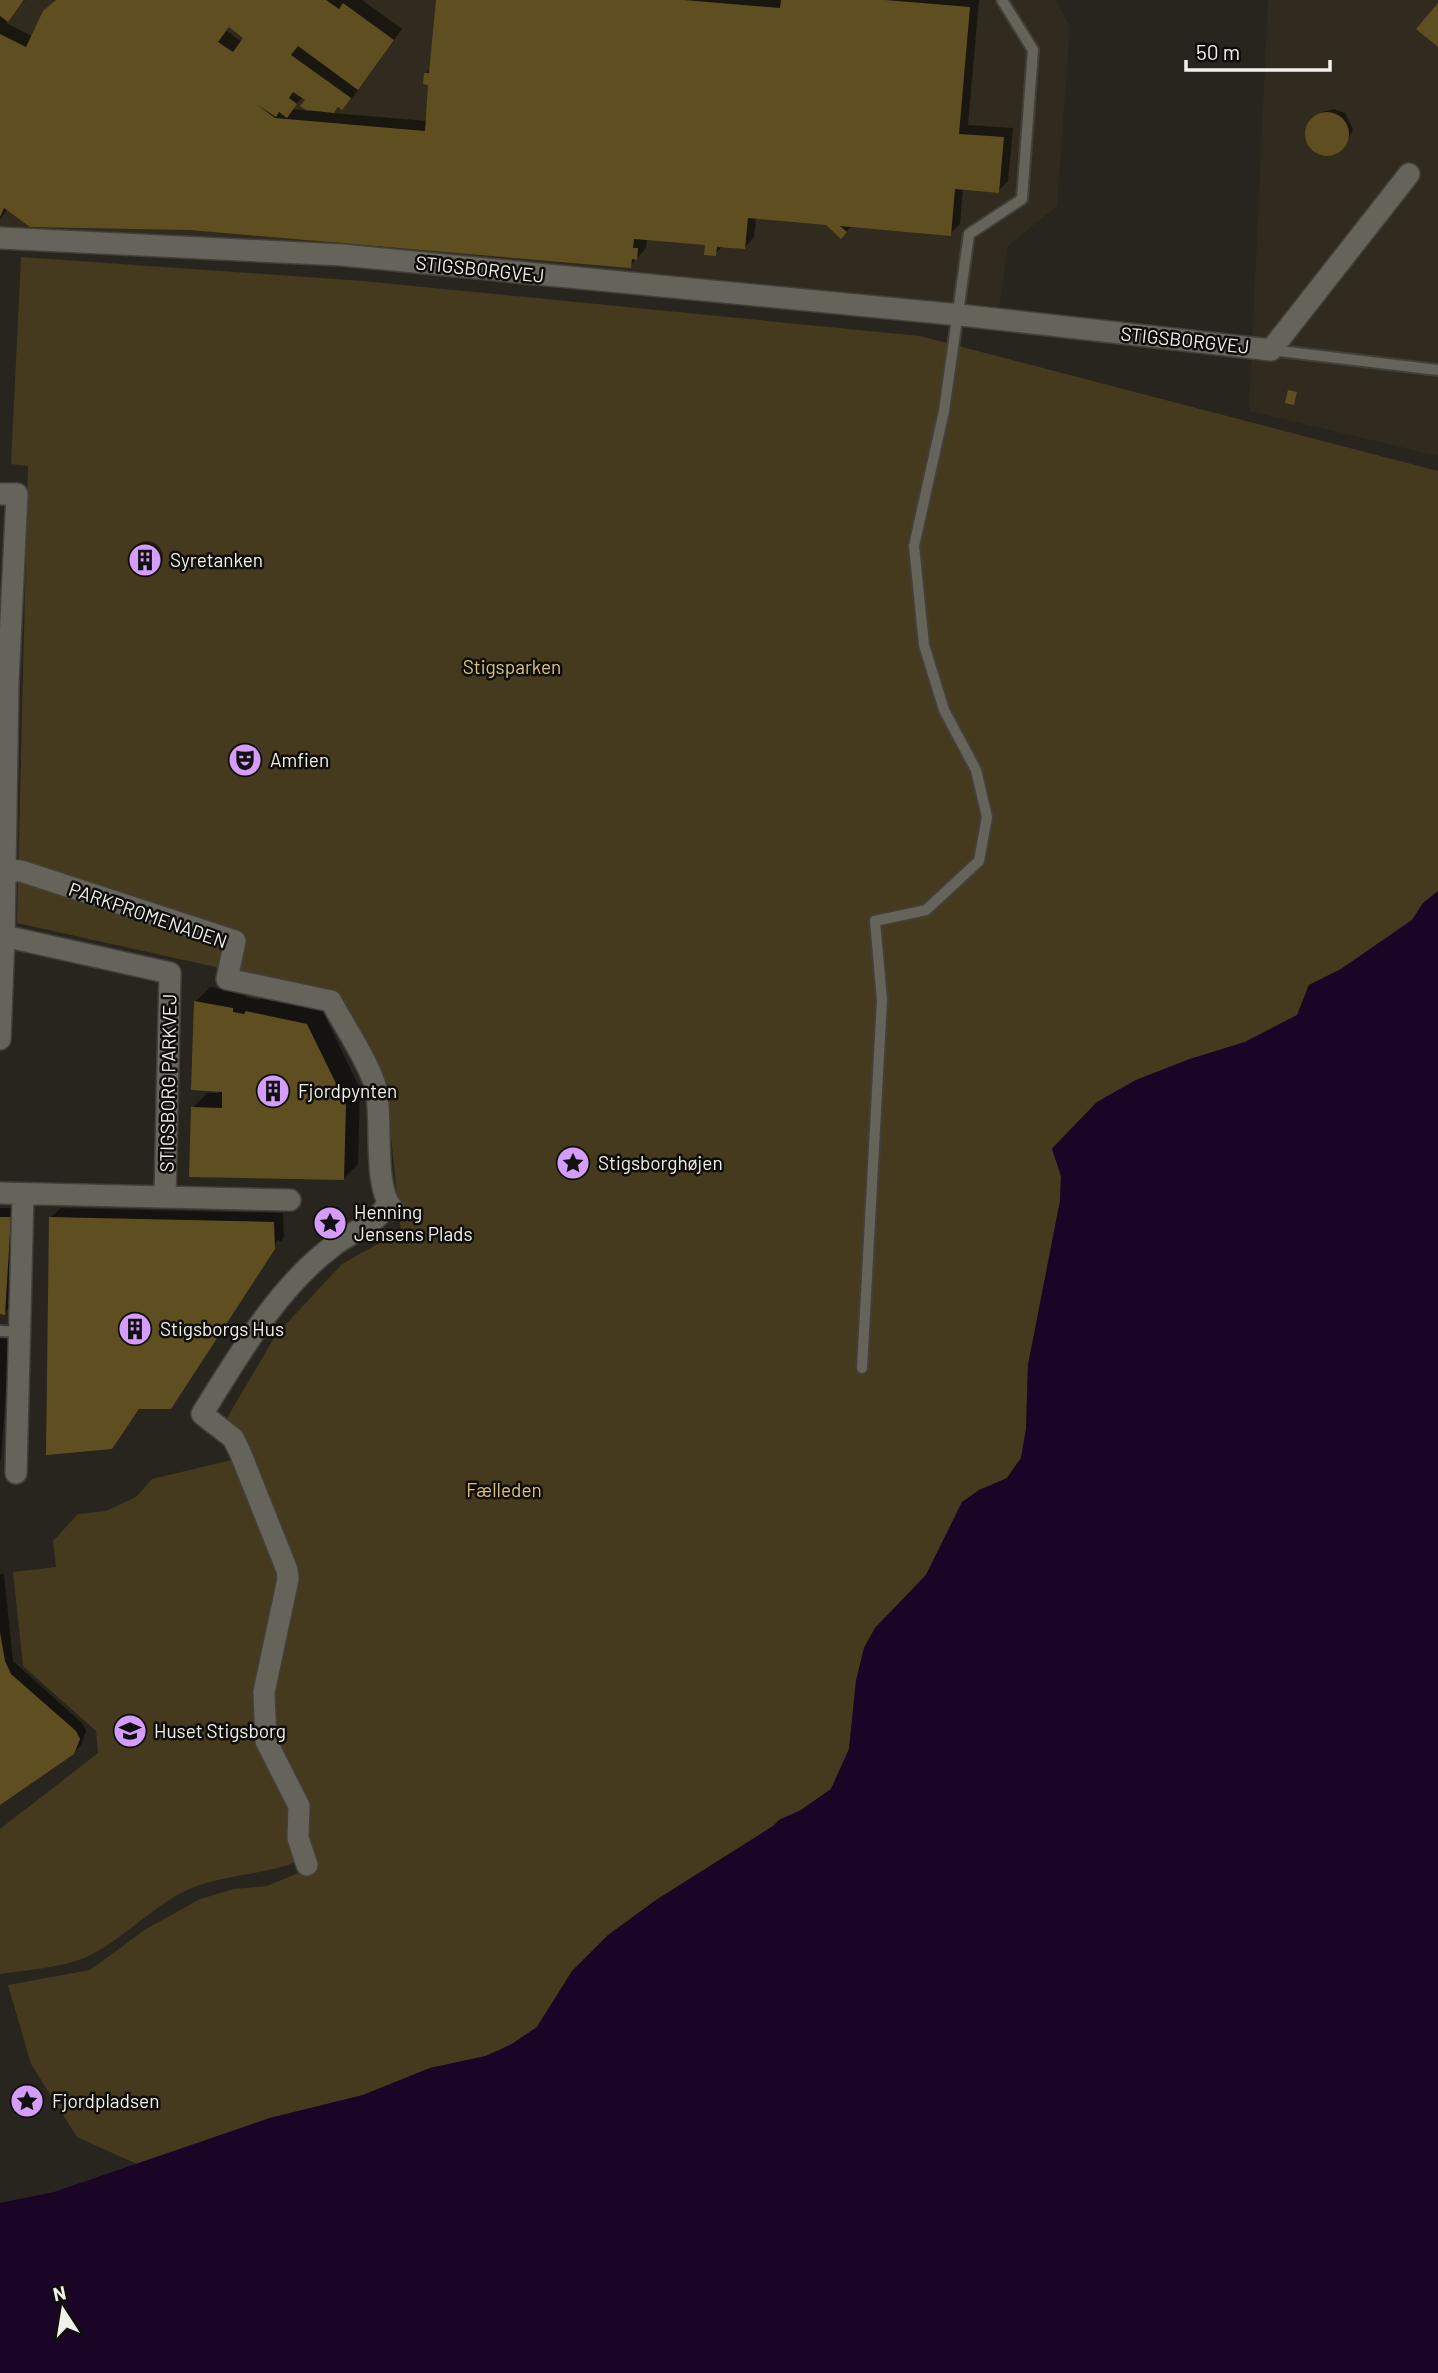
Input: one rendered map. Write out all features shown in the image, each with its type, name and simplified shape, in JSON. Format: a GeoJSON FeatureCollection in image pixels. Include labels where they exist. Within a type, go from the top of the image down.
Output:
{"type":"FeatureCollection","features":[{"type":"Feature","properties":{"kind":"street","name":"STIGSBORGVEJ"},"geometry":{"type":"LineString","coordinates":[[0,238],[342,255],[960,315],[1271,350],[1409,174]]}},
{"type":"Feature","properties":{"kind":"street"},"geometry":{"type":"LineString","coordinates":[[0,494],[17,494],[4,682],[4,936],[0,1039]]}},
{"type":"Feature","properties":{"kind":"street","name":"PARKPROMENADEN"},"geometry":{"type":"LineString","coordinates":[[2,876],[21,872],[235,941],[227,979],[331,1001],[376,1087],[391,1207],[332,1246],[260,1323],[202,1415],[233,1438],[237,1445],[287,1570],[288,1579],[262,1712],[267,1741],[299,1806],[298,1838],[307,1865]]}},
{"type":"Feature","properties":{"kind":"street","name":"STIGSBORG PARKVEJ"},"geometry":{"type":"LineString","coordinates":[[4,936],[170,973],[165,1196]]}},
{"type":"Feature","properties":{"kind":"street","name":"STIGSBORG PARKVEJ"},"geometry":{"type":"LineString","coordinates":[[0,1193],[290,1200]]}},
{"type":"Feature","properties":{"kind":"street"},"geometry":{"type":"LineString","coordinates":[[16,1473],[9,1332],[23,1194]]}},
{"type":"Feature","properties":{"kind":"lane"},"geometry":{"type":"LineString","coordinates":[[862,1368],[882,1000],[874,921],[926,910],[979,861],[987,817],[976,770],[944,709],[923,645],[914,546],[944,411],[970,234],[1022,199],[1033,50],[1002,0]]}},
{"type":"Feature","properties":{"kind":"lane"},"geometry":{"type":"LineString","coordinates":[[1271,350],[1438,370]]}},
{"type":"Feature","properties":{"kind":"shaded area"},"geometry":{"type":"Polygon","coordinates":[[[0,0],[1055,0],[1070,26],[1057,206],[1008,246],[999,307],[362,249],[0,228],[0,0]]]}},
{"type":"Feature","properties":{"kind":"shaded area"},"geometry":{"type":"Polygon","coordinates":[[[1268,0],[1438,0],[1438,456],[1249,411],[1268,0]]]}},
{"type":"Feature","properties":{"kind":"shaded area"},"geometry":{"type":"Polygon","coordinates":[[[1438,891],[1438,2373],[0,2373],[0,2203],[54,2192],[270,2118],[363,2095],[430,2068],[486,2056],[512,2044],[537,2027],[572,1971],[608,1935],[656,1900],[831,1789],[849,1749],[856,1681],[864,1648],[875,1628],[926,1575],[962,1502],[979,1490],[1007,1478],[1021,1458],[1026,1429],[1028,1365],[1060,1201],[1061,1176],[1052,1149],[1097,1102],[1136,1080],[1245,1042],[1297,1015],[1309,985],[1341,969],[1412,920],[1423,903],[1438,891]]]}},
{"type":"Feature","properties":{"kind":"green space","name":"Stigsparken"},"geometry":{"type":"Polygon","coordinates":[[[21,257],[363,281],[920,336],[1438,471],[1438,891],[1423,903],[1412,920],[1341,969],[1309,985],[1297,1015],[1245,1042],[1136,1080],[1097,1102],[1052,1148],[1061,1176],[1060,1201],[1028,1365],[1026,1429],[1021,1458],[1007,1478],[962,1502],[926,1575],[875,1628],[864,1648],[856,1681],[849,1749],[831,1789],[656,1900],[609,1935],[572,1971],[537,2027],[512,2044],[486,2056],[430,2068],[363,2095],[270,2118],[139,2165],[77,2137],[31,2064],[8,1985],[90,1970],[146,1929],[200,1899],[234,1889],[267,1886],[301,1872],[296,1862],[200,1885],[160,1906],[109,1944],[84,1958],[0,1974],[0,1829],[98,1753],[96,1731],[23,1666],[13,1572],[56,1567],[53,1541],[78,1514],[106,1511],[136,1497],[152,1479],[236,1459],[227,1418],[275,1336],[342,1264],[401,1231],[385,1080],[337,994],[17,923],[28,466],[11,464],[21,257]]]}},
{"type":"Feature","properties":{"kind":"building"},"geometry":{"type":"Polygon","coordinates":[[[0,0],[24,0],[8,22],[0,16],[0,0]]]}},
{"type":"Feature","properties":{"kind":"building"},"geometry":{"type":"Polygon","coordinates":[[[56,0],[326,0],[339,9],[343,3],[394,40],[358,90],[298,46],[291,55],[351,98],[342,110],[338,107],[334,113],[306,110],[300,106],[305,100],[293,92],[289,98],[297,104],[287,118],[279,112],[276,117],[256,104],[275,118],[425,131],[428,85],[423,84],[424,73],[429,73],[436,0],[684,0],[780,8],[781,0],[885,0],[970,7],[959,134],[1004,137],[999,193],[955,189],[951,236],[840,226],[847,232],[841,239],[826,225],[748,218],[745,249],[717,247],[716,256],[704,255],[705,245],[634,239],[633,248],[638,248],[637,260],[632,259],[631,268],[190,230],[30,227],[4,208],[0,217],[0,34],[26,47],[43,11],[56,0]],[[229,27],[218,42],[233,52],[243,38],[229,27]]]}},
{"type":"Feature","properties":{"kind":"building"},"geometry":{"type":"Polygon","coordinates":[[[1438,3],[1438,47],[1416,29],[1438,3]]]}},
{"type":"Feature","properties":{"kind":"building"},"geometry":{"type":"Polygon","coordinates":[[[1327,112],[1342,119],[1349,134],[1342,149],[1327,156],[1312,149],[1305,134],[1312,119],[1327,112]]]}},
{"type":"Feature","properties":{"kind":"building"},"geometry":{"type":"Polygon","coordinates":[[[1288,390],[1297,392],[1294,405],[1285,403],[1288,390]]]}},
{"type":"Feature","properties":{"kind":"building","name":"Syretanken"},"geometry":{"type":"Polygon","coordinates":[[[145,544],[156,549],[161,560],[156,571],[145,576],[134,571],[129,560],[134,549],[145,544]]]}},
{"type":"Feature","properties":{"kind":"building","name":"Fjordpynten"},"geometry":{"type":"Polygon","coordinates":[[[194,1001],[233,1008],[233,1012],[244,1014],[246,1011],[307,1024],[346,1104],[344,1180],[189,1177],[191,1107],[222,1108],[222,1092],[191,1090],[194,1001]]]}},
{"type":"Feature","properties":{"kind":"building"},"geometry":{"type":"Polygon","coordinates":[[[0,1217],[11,1217],[5,1315],[0,1314],[0,1217]]]}},
{"type":"Feature","properties":{"kind":"building","name":"Stigsborgs Hus"},"geometry":{"type":"Polygon","coordinates":[[[49,1217],[274,1222],[275,1249],[171,1409],[139,1409],[112,1449],[46,1455],[49,1217]]]}},
{"type":"Feature","properties":{"kind":"building"},"geometry":{"type":"Polygon","coordinates":[[[0,1632],[5,1661],[11,1674],[76,1731],[80,1739],[74,1754],[0,1805],[0,1632]]]}},
{"type":"Feature","properties":{"kind":"place","name":"Syretanken"},"geometry":{"type":"Point","coordinates":[145,560]}},
{"type":"Feature","properties":{"kind":"place","name":"Amfien"},"geometry":{"type":"Point","coordinates":[245,760]}},
{"type":"Feature","properties":{"kind":"place","name":"Fjordpynten"},"geometry":{"type":"Point","coordinates":[273,1091]}},
{"type":"Feature","properties":{"kind":"place","name":"Stigsborghøjen"},"geometry":{"type":"Point","coordinates":[573,1163]}},
{"type":"Feature","properties":{"kind":"place","name":"Henning Jensens Plads"},"geometry":{"type":"Point","coordinates":[330,1223]}},
{"type":"Feature","properties":{"kind":"place","name":"Stigsborgs Hus"},"geometry":{"type":"Point","coordinates":[135,1329]}},
{"type":"Feature","properties":{"kind":"place","name":"Huset Stigsborg"},"geometry":{"type":"Point","coordinates":[130,1731]}},
{"type":"Feature","properties":{"kind":"place","name":"Fjordpladsen"},"geometry":{"type":"Point","coordinates":[27,2101]}},
{"type":"Feature","properties":{"kind":"park label","name":"Fælleden"},"geometry":{"type":"Point","coordinates":[504,1490]}}]}
